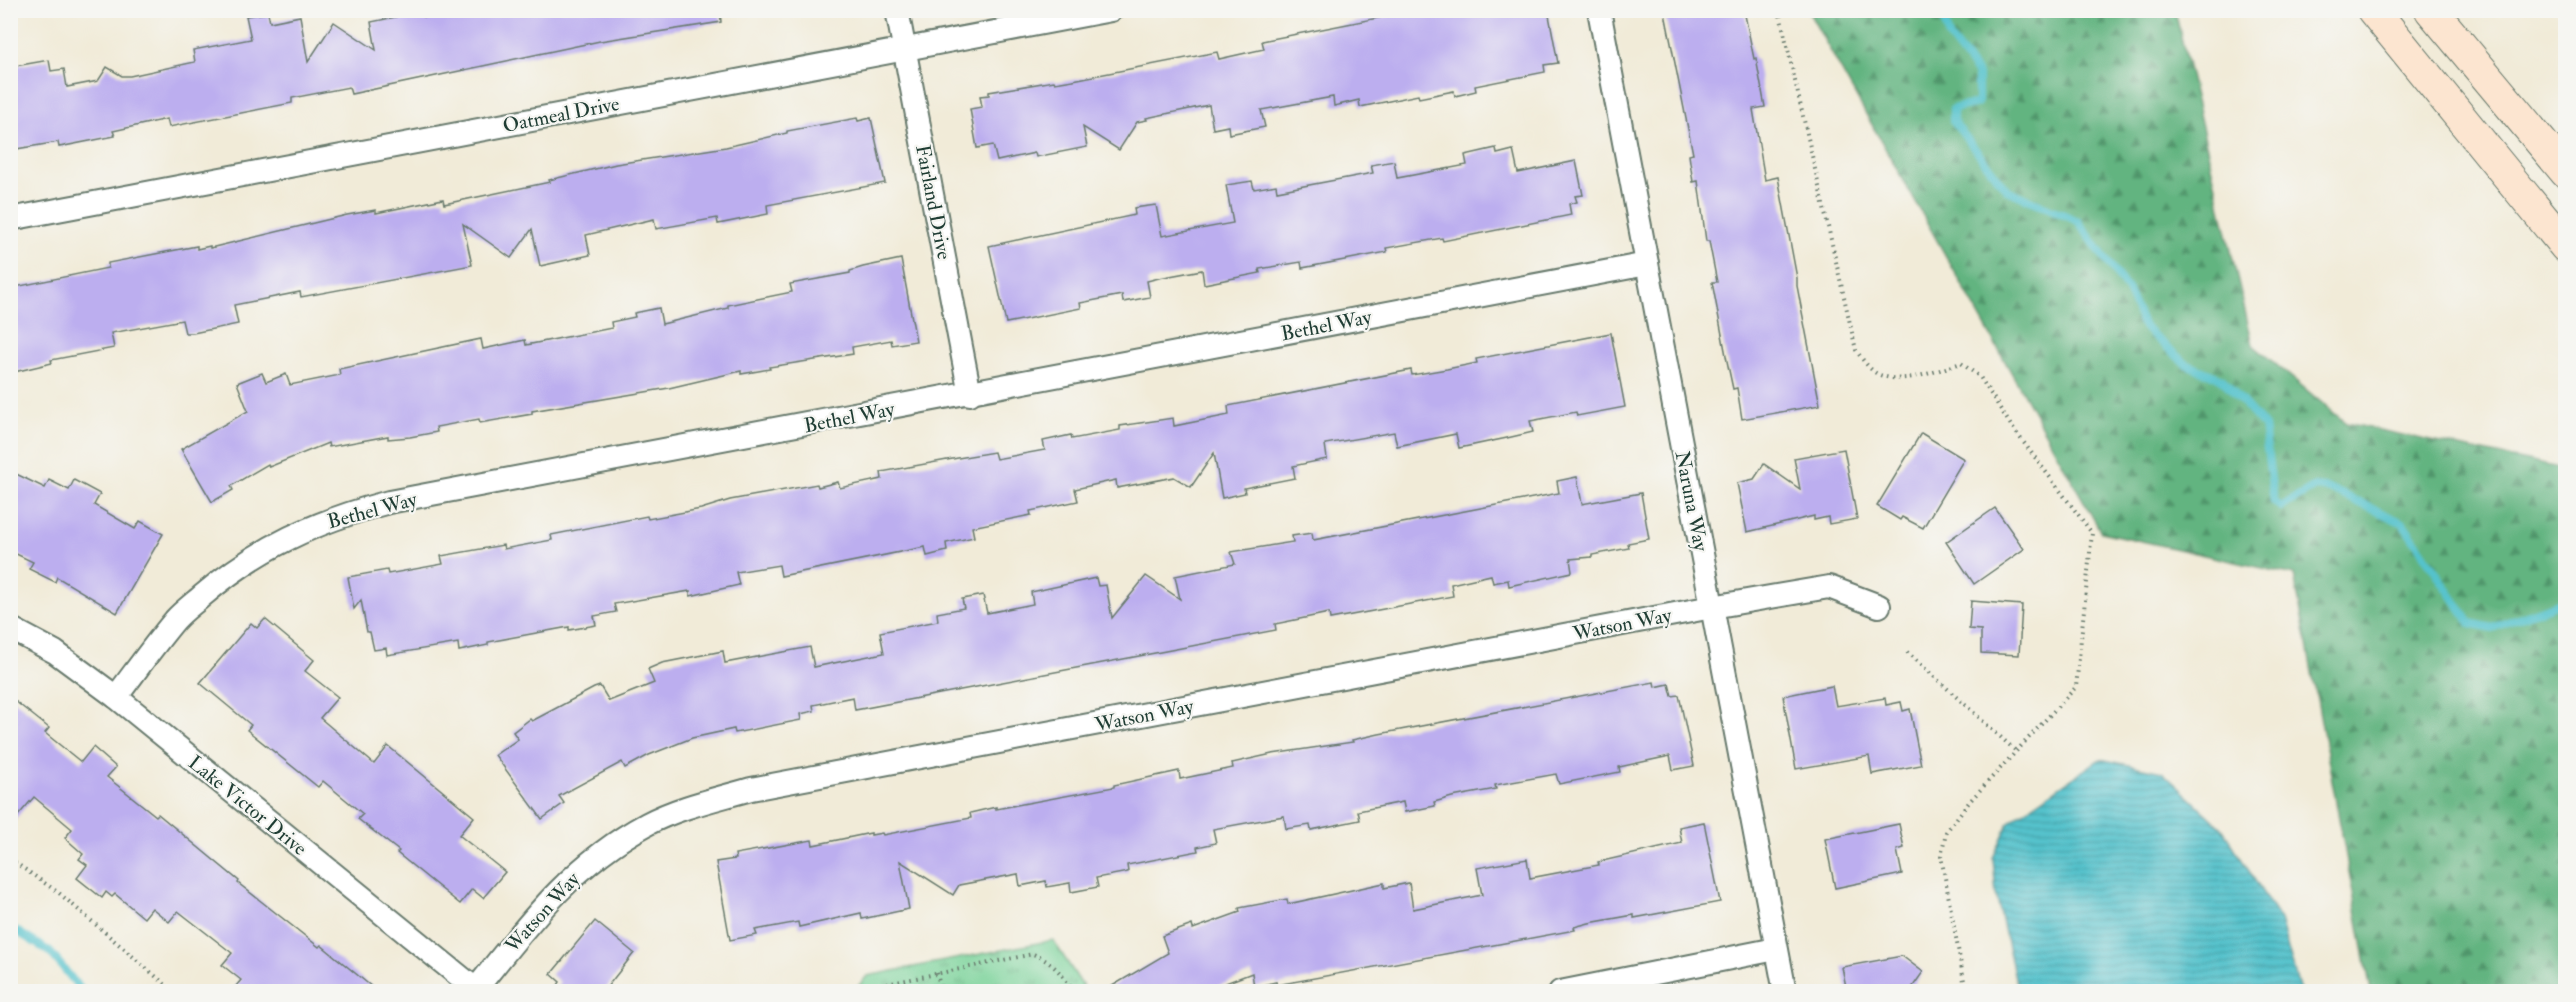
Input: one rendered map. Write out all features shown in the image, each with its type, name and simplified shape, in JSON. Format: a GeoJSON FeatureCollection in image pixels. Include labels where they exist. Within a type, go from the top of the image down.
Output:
{"type":"FeatureCollection","features":[{"type":"Feature","properties":{"kind":"main road"},"geometry":{"type":"LineString","coordinates":[[2373,10],[2565,247]]}},
{"type":"Feature","properties":{"kind":"main road"},"geometry":{"type":"LineString","coordinates":[[2432,10],[2565,172]]}},
{"type":"Feature","properties":{"kind":"street","name":"Fairland Drive"},"geometry":{"type":"LineString","coordinates":[[897,10],[970,394]]}},
{"type":"Feature","properties":{"kind":"street","name":"Oatmeal Drive"},"geometry":{"type":"LineString","coordinates":[[10,219],[1111,10]]}},
{"type":"Feature","properties":{"kind":"street","name":"Naruna Way"},"geometry":{"type":"LineString","coordinates":[[1599,10],[1785,992]]}},
{"type":"Feature","properties":{"kind":"street","name":"Bethel Way"},"geometry":{"type":"LineString","coordinates":[[116,697],[176,619],[215,585],[262,552],[296,533],[344,514],[389,502],[970,394],[1647,264]]}},
{"type":"Feature","properties":{"kind":"street","name":"Watson Way"},"geometry":{"type":"LineString","coordinates":[[478,990],[536,914],[566,881],[606,849],[648,823],[699,804],[751,789],[1712,607],[1829,587],[1879,606]]}},
{"type":"Feature","properties":{"kind":"street","name":"Lake Victor Drive"},"geometry":{"type":"LineString","coordinates":[[10,628],[55,652],[116,697],[478,990]]}},
{"type":"Feature","properties":{"kind":"street"},"geometry":{"type":"LineString","coordinates":[[1560,992],[1776,949]]}},
{"type":"Feature","properties":{"kind":"path"},"geometry":{"type":"LineString","coordinates":[[1779,10],[1856,350],[1868,366],[1883,376],[1917,378],[1961,363],[1980,377],[2012,427],[2092,533],[2076,687],[1970,801],[1946,832],[1941,856],[1966,992]]}},
{"type":"Feature","properties":{"kind":"path"},"geometry":{"type":"LineString","coordinates":[[1907,652],[2017,752]]}},
{"type":"Feature","properties":{"kind":"path"},"geometry":{"type":"LineString","coordinates":[[10,859],[59,893],[174,992]]}},
{"type":"Feature","properties":{"kind":"path"},"geometry":{"type":"LineString","coordinates":[[871,992],[882,985],[1033,954],[1046,959],[1058,968],[1074,992]]}},
{"type":"Feature","properties":{"kind":"path"},"geometry":{"type":"LineString","coordinates":[[937,974],[941,992]]}},
{"type":"Feature","properties":{"kind":"green space"},"geometry":{"type":"Polygon","coordinates":[[[1808,11],[2175,11],[2253,345],[2346,423],[2565,469],[2565,991],[2371,991],[2294,575],[2101,532],[1808,11]]]}},
{"type":"Feature","properties":{"kind":"green space"},"geometry":{"type":"Polygon","coordinates":[[[1053,940],[1086,991],[854,991],[867,976],[1053,940]]]}},
{"type":"Feature","properties":{"kind":"water"},"geometry":{"type":"Polygon","coordinates":[[[2100,759],[2162,772],[2222,828],[2280,920],[2300,991],[2018,991],[1996,894],[1993,858],[2009,822],[2100,759]]]}},
{"type":"Feature","properties":{"kind":"building"},"geometry":{"type":"Polygon","coordinates":[[[395,10],[422,10],[423,17],[451,10],[720,10],[721,22],[600,41],[351,94],[349,87],[292,98],[292,103],[169,127],[167,119],[113,131],[115,136],[59,147],[58,142],[10,150],[10,67],[49,60],[51,71],[64,69],[67,87],[98,81],[107,67],[122,76],[130,76],[195,62],[193,50],[251,39],[246,16],[268,13],[270,22],[300,16],[308,62],[334,22],[376,50],[371,22],[396,17],[395,10]]]}},
{"type":"Feature","properties":{"kind":"building"},"geometry":{"type":"Polygon","coordinates":[[[1418,10],[1548,10],[1558,63],[1544,65],[1545,72],[1475,86],[1476,91],[1455,96],[1454,91],[1419,98],[1418,95],[1360,107],[1359,100],[1334,106],[1333,97],[1261,110],[1265,127],[1229,134],[1228,126],[1213,129],[1209,105],[1146,118],[1147,120],[1137,122],[1119,150],[1083,127],[1087,147],[1036,157],[1035,153],[997,161],[993,145],[977,148],[970,109],[982,107],[980,96],[989,95],[989,92],[1073,80],[1217,52],[1219,59],[1264,49],[1262,41],[1418,10]]]}},
{"type":"Feature","properties":{"kind":"building"},"geometry":{"type":"Polygon","coordinates":[[[1681,10],[1744,10],[1765,107],[1753,109],[1765,180],[1778,177],[1820,405],[1742,419],[1737,388],[1733,389],[1712,282],[1717,282],[1709,241],[1706,241],[1698,181],[1693,182],[1689,155],[1693,154],[1665,13],[1681,10]]]}},
{"type":"Feature","properties":{"kind":"building"},"geometry":{"type":"Polygon","coordinates":[[[857,118],[858,121],[871,118],[885,183],[767,205],[768,214],[718,224],[717,218],[656,229],[654,219],[586,235],[590,255],[540,266],[532,229],[511,258],[463,224],[472,265],[301,297],[300,292],[234,305],[238,324],[193,333],[185,333],[182,320],[111,333],[114,348],[51,360],[52,363],[10,373],[10,288],[108,268],[108,263],[197,246],[197,249],[210,246],[210,248],[347,215],[376,210],[376,213],[443,199],[444,204],[550,182],[549,180],[616,164],[726,147],[787,133],[787,131],[857,118]]]}},
{"type":"Feature","properties":{"kind":"building"},"geometry":{"type":"Polygon","coordinates":[[[1496,148],[1497,154],[1513,150],[1518,173],[1576,161],[1583,195],[1575,196],[1577,202],[1569,204],[1571,215],[1443,241],[1442,238],[1386,248],[1387,252],[1302,268],[1301,262],[1259,269],[1260,273],[1204,284],[1202,270],[1159,278],[1147,281],[1150,297],[1123,302],[1122,295],[1080,303],[1081,308],[1006,323],[989,246],[1135,215],[1134,208],[1156,205],[1162,236],[1233,223],[1226,185],[1252,181],[1254,189],[1276,185],[1277,191],[1373,173],[1371,165],[1394,161],[1397,178],[1467,165],[1465,155],[1496,148]]]}},
{"type":"Feature","properties":{"kind":"building"},"geometry":{"type":"Polygon","coordinates":[[[901,259],[916,341],[892,345],[891,340],[852,347],[853,354],[769,367],[770,369],[741,374],[741,371],[669,388],[532,411],[532,414],[480,423],[479,419],[436,427],[437,432],[410,437],[388,439],[388,436],[329,447],[328,443],[269,467],[268,464],[231,486],[233,490],[212,502],[181,449],[248,411],[237,383],[262,373],[266,382],[286,374],[290,385],[340,375],[339,369],[481,339],[483,349],[525,340],[526,345],[612,328],[611,322],[635,317],[634,313],[659,308],[662,324],[728,308],[728,305],[792,292],[790,284],[850,273],[850,271],[863,267],[901,259]]]}},
{"type":"Feature","properties":{"kind":"building"},"geometry":{"type":"Polygon","coordinates":[[[1611,333],[1625,407],[1577,416],[1576,412],[1530,421],[1533,432],[1507,438],[1459,448],[1456,434],[1397,446],[1394,432],[1325,444],[1327,459],[1293,466],[1295,478],[1244,488],[1245,493],[1222,498],[1214,453],[1191,487],[1174,477],[1117,488],[1116,480],[1075,489],[1078,501],[1030,511],[1031,515],[972,527],[974,537],[946,543],[947,551],[927,556],[925,547],[781,576],[779,565],[736,572],[739,585],[690,596],[690,591],[614,604],[616,612],[594,616],[596,625],[569,630],[569,627],[488,642],[488,645],[459,651],[458,643],[387,655],[386,648],[374,650],[370,632],[367,632],[361,600],[354,609],[348,577],[387,570],[388,574],[443,564],[441,556],[503,545],[504,549],[552,540],[551,535],[647,516],[648,519],[701,509],[730,500],[817,484],[818,487],[838,482],[840,488],[882,479],[881,472],[958,458],[994,452],[996,459],[1045,450],[1043,441],[1071,435],[1072,439],[1120,430],[1120,426],[1173,418],[1174,426],[1229,415],[1228,406],[1411,370],[1412,375],[1447,369],[1477,363],[1476,359],[1611,333]]]}},
{"type":"Feature","properties":{"kind":"building"},"geometry":{"type":"Polygon","coordinates":[[[1921,433],[1964,459],[1923,528],[1902,517],[1900,520],[1877,506],[1921,433]]]}},
{"type":"Feature","properties":{"kind":"building"},"geometry":{"type":"Polygon","coordinates":[[[1844,449],[1857,519],[1829,524],[1828,517],[1814,520],[1814,516],[1747,532],[1737,483],[1754,479],[1764,464],[1800,489],[1794,458],[1844,449]]]}},
{"type":"Feature","properties":{"kind":"building"},"geometry":{"type":"Polygon","coordinates":[[[10,471],[45,488],[49,480],[69,490],[74,480],[100,494],[94,505],[135,529],[140,521],[163,534],[117,613],[57,577],[55,582],[29,569],[33,562],[10,551],[10,471]]]}},
{"type":"Feature","properties":{"kind":"building"},"geometry":{"type":"Polygon","coordinates":[[[1577,477],[1582,504],[1641,493],[1649,539],[1628,543],[1629,548],[1592,555],[1592,557],[1570,559],[1572,572],[1509,586],[1508,580],[1493,583],[1491,575],[1451,584],[1453,596],[1330,619],[1329,613],[1275,624],[1276,630],[855,710],[853,697],[813,705],[814,711],[800,714],[801,720],[735,733],[734,729],[692,738],[649,755],[625,768],[622,762],[559,796],[564,803],[542,819],[495,755],[518,739],[513,732],[530,719],[532,721],[600,686],[609,701],[654,683],[648,669],[662,663],[723,651],[725,663],[810,647],[814,667],[884,653],[880,632],[938,621],[937,613],[964,608],[962,599],[983,595],[987,613],[1033,604],[1031,592],[1096,578],[1098,586],[1106,585],[1112,618],[1146,576],[1180,599],[1175,576],[1235,564],[1231,552],[1293,542],[1292,536],[1312,533],[1313,540],[1559,493],[1557,481],[1577,477]]]}},
{"type":"Feature","properties":{"kind":"building"},"geometry":{"type":"Polygon","coordinates":[[[1995,508],[2024,549],[1974,584],[1946,542],[1995,508]]]}},
{"type":"Feature","properties":{"kind":"building"},"geometry":{"type":"Polygon","coordinates":[[[1971,601],[2022,605],[2019,655],[1981,653],[1981,630],[1969,629],[1971,601]]]}},
{"type":"Feature","properties":{"kind":"building"},"geometry":{"type":"Polygon","coordinates":[[[265,619],[314,660],[305,671],[338,697],[320,718],[374,764],[388,746],[474,817],[459,835],[505,872],[483,898],[472,889],[460,904],[358,819],[363,814],[323,781],[318,787],[247,730],[251,725],[200,683],[251,623],[257,628],[265,619]]]}},
{"type":"Feature","properties":{"kind":"building"},"geometry":{"type":"Polygon","coordinates":[[[1654,682],[1655,687],[1669,684],[1672,696],[1679,695],[1694,766],[1673,770],[1670,756],[1619,767],[1620,772],[1559,784],[1556,774],[1495,785],[1496,789],[1452,797],[1434,802],[1435,806],[1405,812],[1403,802],[1358,811],[1360,820],[1311,830],[1310,825],[1286,829],[1284,816],[1213,829],[1216,843],[1197,847],[1198,851],[1127,865],[1128,872],[1096,878],[1098,887],[1071,892],[1070,883],[1047,887],[1046,881],[1020,886],[1018,874],[959,885],[953,895],[900,861],[909,909],[862,919],[861,913],[799,927],[798,922],[755,930],[757,935],[730,940],[716,862],[736,859],[735,854],[812,840],[813,845],[871,833],[871,835],[882,833],[883,835],[971,818],[970,813],[996,807],[996,809],[1114,787],[1114,785],[1179,771],[1180,779],[1233,768],[1232,763],[1272,754],[1353,742],[1352,740],[1379,734],[1654,682]]]}},
{"type":"Feature","properties":{"kind":"building"},"geometry":{"type":"Polygon","coordinates":[[[1832,686],[1836,706],[1885,698],[1886,705],[1901,702],[1903,711],[1910,709],[1921,765],[1872,774],[1869,756],[1796,769],[1783,696],[1832,686]]]}},
{"type":"Feature","properties":{"kind":"building"},"geometry":{"type":"Polygon","coordinates":[[[10,697],[49,728],[45,733],[81,762],[93,747],[116,767],[107,777],[156,816],[158,814],[239,881],[238,883],[319,947],[321,945],[378,992],[231,992],[241,980],[222,965],[232,953],[178,911],[169,922],[152,908],[144,918],[115,894],[112,897],[106,892],[102,898],[77,878],[87,865],[79,859],[83,854],[65,838],[72,829],[34,797],[10,825],[10,697]]]}},
{"type":"Feature","properties":{"kind":"building"},"geometry":{"type":"Polygon","coordinates":[[[1704,822],[1720,902],[1634,918],[1634,915],[1589,923],[1574,927],[1575,930],[1277,985],[1276,982],[1254,987],[1252,973],[1202,992],[1102,992],[1168,953],[1162,936],[1192,925],[1193,929],[1240,912],[1239,908],[1287,899],[1288,904],[1384,883],[1384,888],[1409,883],[1413,909],[1482,895],[1477,868],[1527,859],[1530,878],[1599,865],[1598,862],[1682,843],[1679,827],[1704,822]]]}},
{"type":"Feature","properties":{"kind":"building"},"geometry":{"type":"Polygon","coordinates":[[[1899,824],[1904,848],[1897,850],[1902,874],[1835,888],[1825,839],[1899,824]]]}},
{"type":"Feature","properties":{"kind":"building"},"geometry":{"type":"Polygon","coordinates":[[[595,921],[634,953],[603,992],[554,992],[560,982],[551,974],[595,921]]]}},
{"type":"Feature","properties":{"kind":"building"},"geometry":{"type":"Polygon","coordinates":[[[1902,956],[1923,972],[1909,992],[1847,992],[1842,967],[1902,956]]]}},
{"type":"Feature","properties":{"kind":"waterway"},"geometry":{"type":"LineString","coordinates":[[1941,10],[1949,37],[1978,74],[1978,103],[1953,109],[1953,121],[2007,190],[2078,221],[2127,289],[2144,327],[2186,364],[2222,379],[2264,426],[2274,502],[2281,507],[2315,487],[2330,489],[2403,523],[2470,623],[2492,628],[2566,600]]}},
{"type":"Feature","properties":{"kind":"waterway"},"geometry":{"type":"LineString","coordinates":[[10,927],[50,952],[83,992]]}}]}
